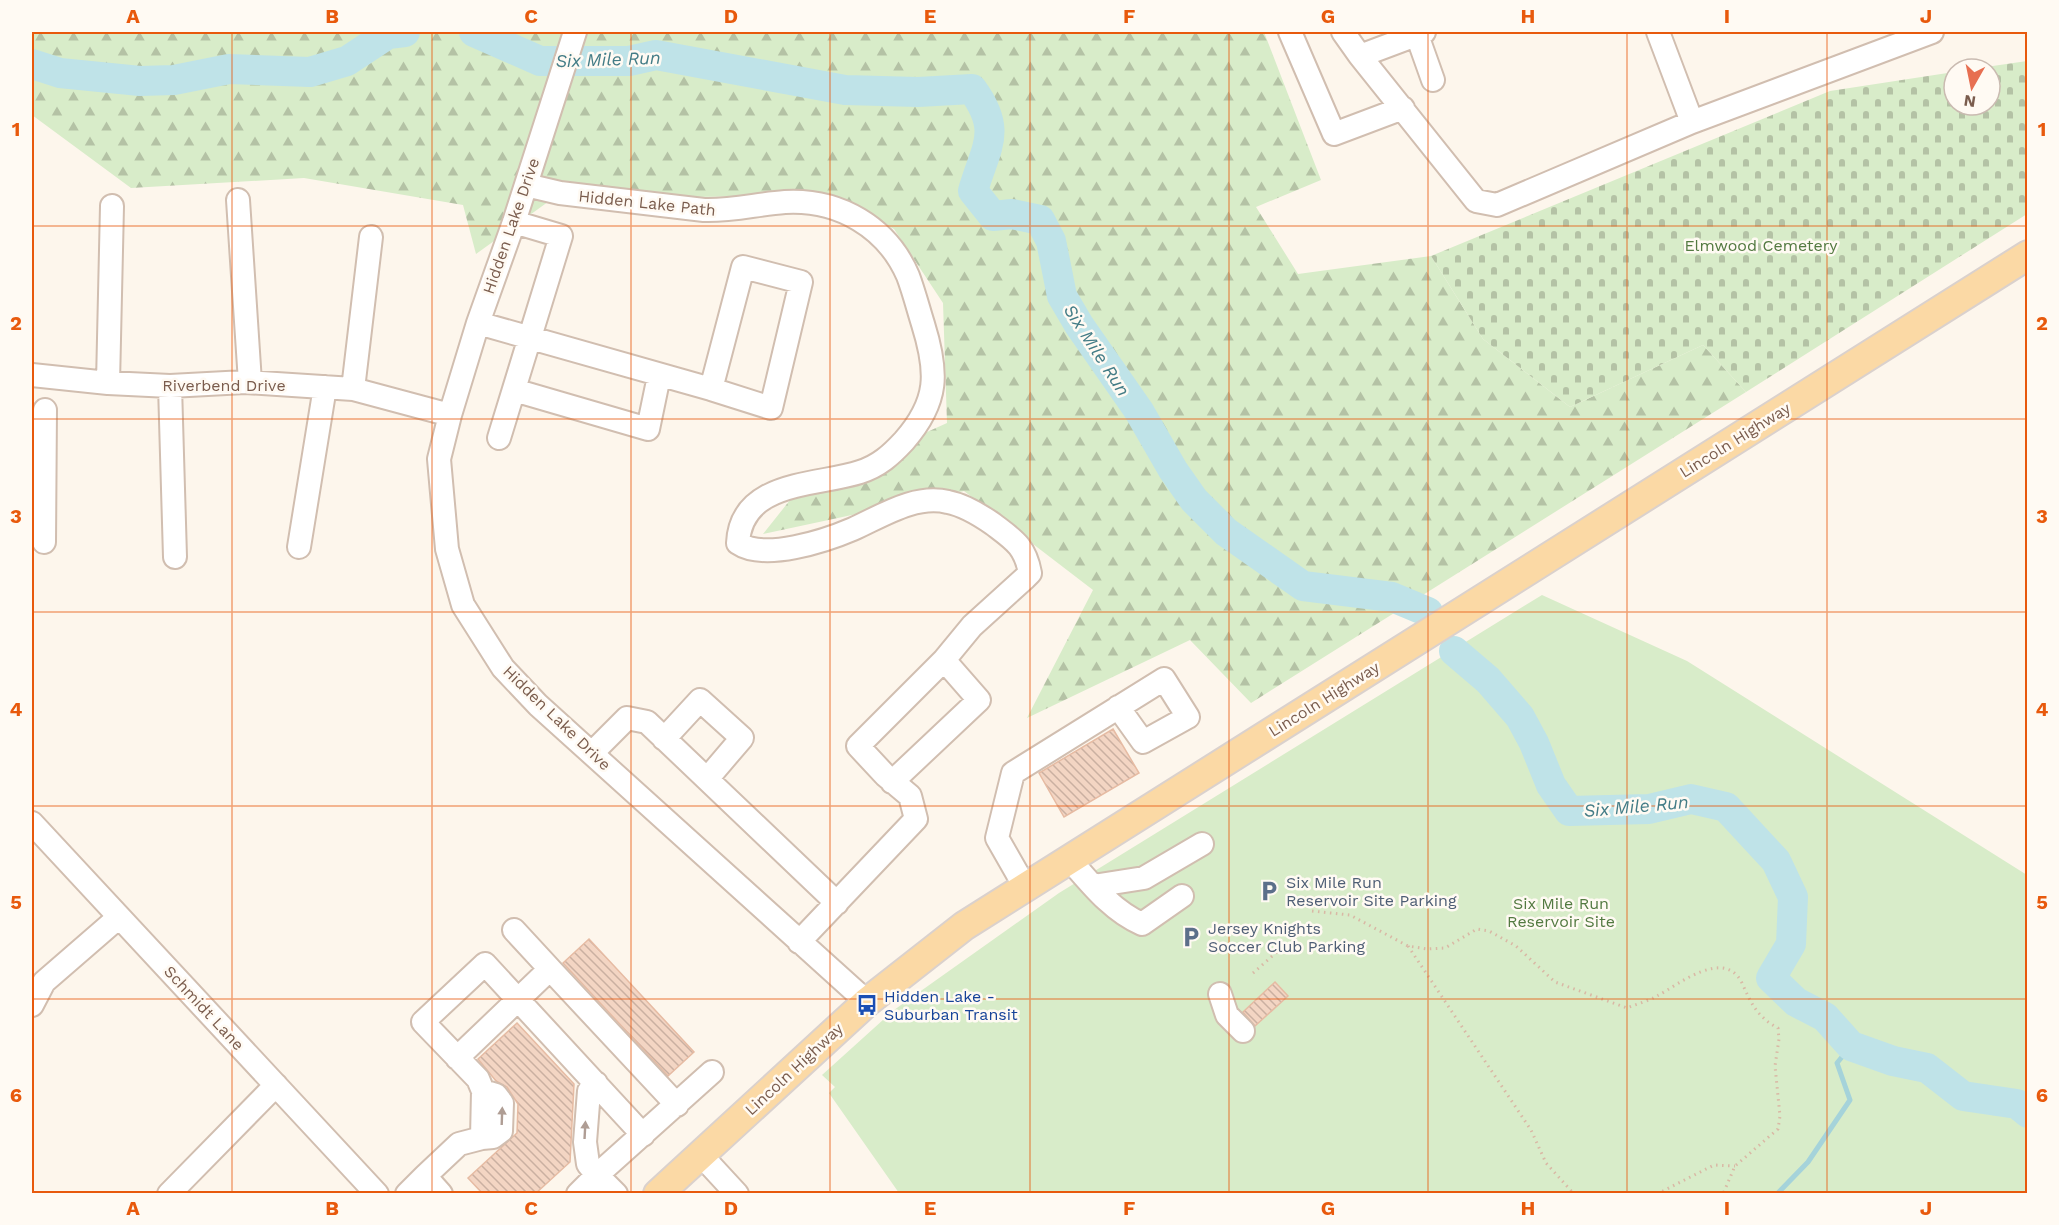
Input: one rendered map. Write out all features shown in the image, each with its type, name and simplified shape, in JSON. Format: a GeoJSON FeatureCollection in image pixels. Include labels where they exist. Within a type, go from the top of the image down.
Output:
{"type":"FeatureCollection","features":[{"type":"Feature","properties":{"kind":"main road","name":"Lincoln Highway"},"geometry":{"type":"LineString","coordinates":[[658,1194],[867,1002],[964,926],[2028,255]]}},
{"type":"Feature","properties":{"kind":"street","name":"Hidden Lake Drive"},"geometry":{"type":"LineString","coordinates":[[575,32],[514,222],[478,323],[450,415],[440,459],[447,549],[464,605],[503,668],[538,705],[867,1002]]}},
{"type":"Feature","properties":{"kind":"street"},"geometry":{"type":"LineString","coordinates":[[1290,32],[1334,134],[1403,108]]}},
{"type":"Feature","properties":{"kind":"street"},"geometry":{"type":"LineString","coordinates":[[1344,32],[1360,56],[1476,201],[1497,205],[1692,122],[1932,32]]}},
{"type":"Feature","properties":{"kind":"street"},"geometry":{"type":"LineString","coordinates":[[1658,32],[1692,122]]}},
{"type":"Feature","properties":{"kind":"street"},"geometry":{"type":"LineString","coordinates":[[1360,56],[1420,33],[1433,80]]}},
{"type":"Feature","properties":{"kind":"street","name":"Hidden Lake Path"},"geometry":{"type":"LineString","coordinates":[[526,185],[560,193],[704,210],[724,211],[787,202],[814,204],[854,215],[898,255],[913,289],[932,353],[935,378],[928,407],[910,434],[887,460],[861,472],[806,482],[763,496],[739,532],[738,543],[748,550],[773,550],[851,530],[893,509],[922,502],[947,501],[980,515],[1011,538],[1026,553],[1030,573],[972,626],[944,660]]}},
{"type":"Feature","properties":{"kind":"street"},"geometry":{"type":"LineString","coordinates":[[238,200],[250,382]]}},
{"type":"Feature","properties":{"kind":"street"},"geometry":{"type":"LineString","coordinates":[[108,383],[112,206]]}},
{"type":"Feature","properties":{"kind":"street"},"geometry":{"type":"LineString","coordinates":[[499,438],[561,236],[514,222]]}},
{"type":"Feature","properties":{"kind":"street"},"geometry":{"type":"LineString","coordinates":[[353,389],[371,237]]}},
{"type":"Feature","properties":{"kind":"street"},"geometry":{"type":"LineString","coordinates":[[478,323],[771,408],[801,282],[743,267],[711,389]]}},
{"type":"Feature","properties":{"kind":"street","name":"Riverbend Drive"},"geometry":{"type":"LineString","coordinates":[[32,375],[108,383],[170,386],[250,382],[353,389],[450,415]]}},
{"type":"Feature","properties":{"kind":"street"},"geometry":{"type":"LineString","coordinates":[[514,390],[648,429],[659,376]]}},
{"type":"Feature","properties":{"kind":"street"},"geometry":{"type":"LineString","coordinates":[[44,542],[38,415],[50,406],[56,378]]}},
{"type":"Feature","properties":{"kind":"street"},"geometry":{"type":"LineString","coordinates":[[170,386],[175,557]]}},
{"type":"Feature","properties":{"kind":"street"},"geometry":{"type":"LineString","coordinates":[[299,547],[325,387]]}},
{"type":"Feature","properties":{"kind":"street"},"geometry":{"type":"LineString","coordinates":[[799,942],[916,819],[910,796],[892,782],[858,746],[944,660],[979,700],[892,782]]}},
{"type":"Feature","properties":{"kind":"street"},"geometry":{"type":"LineString","coordinates":[[664,738],[700,700],[742,738],[707,779]]}},
{"type":"Feature","properties":{"kind":"street"},"geometry":{"type":"LineString","coordinates":[[1025,887],[997,838],[1013,773],[1118,707]]}},
{"type":"Feature","properties":{"kind":"street"},"geometry":{"type":"LineString","coordinates":[[592,753],[627,718],[647,722],[837,903]]}},
{"type":"Feature","properties":{"kind":"street","name":"Schmidt Lane"},"geometry":{"type":"LineString","coordinates":[[32,823],[377,1194]]}},
{"type":"Feature","properties":{"kind":"street"},"geometry":{"type":"LineString","coordinates":[[1093,886],[1144,878],[1203,844]]}},
{"type":"Feature","properties":{"kind":"street"},"geometry":{"type":"LineString","coordinates":[[1070,860],[1093,886],[1130,918],[1142,924],[1182,896]]}},
{"type":"Feature","properties":{"kind":"street"},"geometry":{"type":"LineString","coordinates":[[32,1005],[44,982],[119,917]]}},
{"type":"Feature","properties":{"kind":"street"},"geometry":{"type":"LineString","coordinates":[[514,930],[677,1105]]}},
{"type":"Feature","properties":{"kind":"street"},"geometry":{"type":"LineString","coordinates":[[407,1194],[459,1144],[482,1138],[483,1091],[478,1079],[423,1022],[485,964],[643,1135]]}},
{"type":"Feature","properties":{"kind":"street"},"geometry":{"type":"LineString","coordinates":[[457,1058],[550,969]]}},
{"type":"Feature","properties":{"kind":"street"},"geometry":{"type":"LineString","coordinates":[[1221,994],[1227,1015],[1243,1031]]}},
{"type":"Feature","properties":{"kind":"street"},"geometry":{"type":"LineString","coordinates":[[578,1194],[712,1072]]}},
{"type":"Feature","properties":{"kind":"street"},"geometry":{"type":"LineString","coordinates":[[596,1083],[589,1091],[585,1142],[588,1164],[616,1194]]}},
{"type":"Feature","properties":{"kind":"street"},"geometry":{"type":"LineString","coordinates":[[169,1194],[276,1085]]}},
{"type":"Feature","properties":{"kind":"street"},"geometry":{"type":"LineString","coordinates":[[701,1155],[737,1194]]}},
{"type":"Feature","properties":{"kind":"street"},"geometry":{"type":"LineString","coordinates":[[425,1176],[441,1194]]}},
{"type":"Feature","properties":{"kind":"path"},"geometry":{"type":"LineString","coordinates":[[1312,911],[1350,915],[1408,946],[1445,948],[1477,930],[1489,931],[1516,946],[1555,982],[1627,1008],[1658,995],[1708,968],[1726,969],[1739,978],[1757,1014],[1778,1028],[1779,1039],[1774,1066],[1780,1116],[1778,1129],[1735,1166],[1723,1194]]}},
{"type":"Feature","properties":{"kind":"path"},"geometry":{"type":"LineString","coordinates":[[1253,973],[1286,944]]}},
{"type":"Feature","properties":{"kind":"path"},"geometry":{"type":"LineString","coordinates":[[1408,946],[1531,1130],[1546,1163],[1574,1194]]}},
{"type":"Feature","properties":{"kind":"path"},"geometry":{"type":"LineString","coordinates":[[1657,1194],[1714,1165],[1735,1166]]}},
{"type":"Feature","properties":{"kind":"green space"},"geometry":{"type":"Polygon","coordinates":[[[32,32],[1264,32],[1321,180],[1256,207],[1298,274],[1431,256],[1483,339],[1570,407],[1703,345],[1746,392],[1251,703],[1190,640],[1027,718],[1093,590],[964,491],[763,534],[798,490],[947,423],[943,303],[894,229],[830,195],[552,199],[476,254],[463,205],[304,178],[131,188],[32,115],[32,32]]]}},
{"type":"Feature","properties":{"kind":"green space","name":"Elmwood Cemetery"},"geometry":{"type":"Polygon","coordinates":[[[2027,61],[2027,214],[1746,392],[1703,345],[1570,407],[1483,339],[1431,256],[1830,91],[1942,74],[1942,117],[2002,117],[2002,65],[2027,61]]]}},
{"type":"Feature","properties":{"kind":"green space","name":"Six Mile Run Reservoir Site"},"geometry":{"type":"Polygon","coordinates":[[[1542,595],[1687,661],[2027,875],[2027,1193],[899,1193],[829,1093],[835,1087],[822,1075],[894,1010],[1059,893],[1542,595]]]}},
{"type":"Feature","properties":{"kind":"building"},"geometry":{"type":"Polygon","coordinates":[[[1113,729],[1139,773],[1064,817],[1039,773],[1113,729]]]}},
{"type":"Feature","properties":{"kind":"building"},"geometry":{"type":"Polygon","coordinates":[[[589,939],[694,1052],[668,1076],[563,963],[589,939]]]}},
{"type":"Feature","properties":{"kind":"building"},"geometry":{"type":"Polygon","coordinates":[[[1275,982],[1288,996],[1255,1026],[1243,1012],[1275,982]]]}},
{"type":"Feature","properties":{"kind":"building"},"geometry":{"type":"Polygon","coordinates":[[[517,1023],[574,1084],[570,1162],[535,1194],[483,1194],[468,1178],[517,1133],[518,1104],[507,1087],[496,1081],[478,1059],[517,1023]]]}},
{"type":"Feature","properties":{"kind":"waterway","name":"Six Mile Run"},"geometry":{"type":"LineString","coordinates":[[32,64],[60,73],[140,81],[174,80],[229,69],[310,72],[347,61],[388,34],[405,32]]}},
{"type":"Feature","properties":{"kind":"waterway","name":"Six Mile Run"},"geometry":{"type":"LineString","coordinates":[[474,32],[540,61],[629,61],[656,55],[845,90],[918,92],[972,89],[987,116],[989,128],[987,150],[973,191],[993,216],[1012,214],[1040,220],[1051,241],[1062,296],[1079,325],[1139,411],[1173,470],[1194,500],[1226,532],[1303,586],[1392,597],[1428,612]]}},
{"type":"Feature","properties":{"kind":"waterway","name":"Six Mile Run"},"geometry":{"type":"LineString","coordinates":[[1454,651],[1488,680],[1520,717],[1534,743],[1551,785],[1569,811],[1649,809],[1691,799],[1726,807],[1776,861],[1793,897],[1791,944],[1771,978],[1796,1002],[1825,1017],[1851,1046],[1893,1061],[1927,1068],[1963,1096],[2017,1104],[2028,1113]]}},
{"type":"Feature","properties":{"kind":"waterway"},"geometry":{"type":"LineString","coordinates":[[1777,1194],[1808,1162],[1850,1100],[1837,1063],[1851,1046]]}},
{"type":"Feature","properties":{"kind":"place","name":"Six Mile Run Reservoir Site Parking"},"geometry":{"type":"Point","coordinates":[1269,891]}},
{"type":"Feature","properties":{"kind":"place","name":"Jersey Knights Soccer Club Parking"},"geometry":{"type":"Point","coordinates":[1191,937]}},
{"type":"Feature","properties":{"kind":"place","name":"Hidden Lake - Suburban Transit"},"geometry":{"type":"Point","coordinates":[867,1005]}}]}
